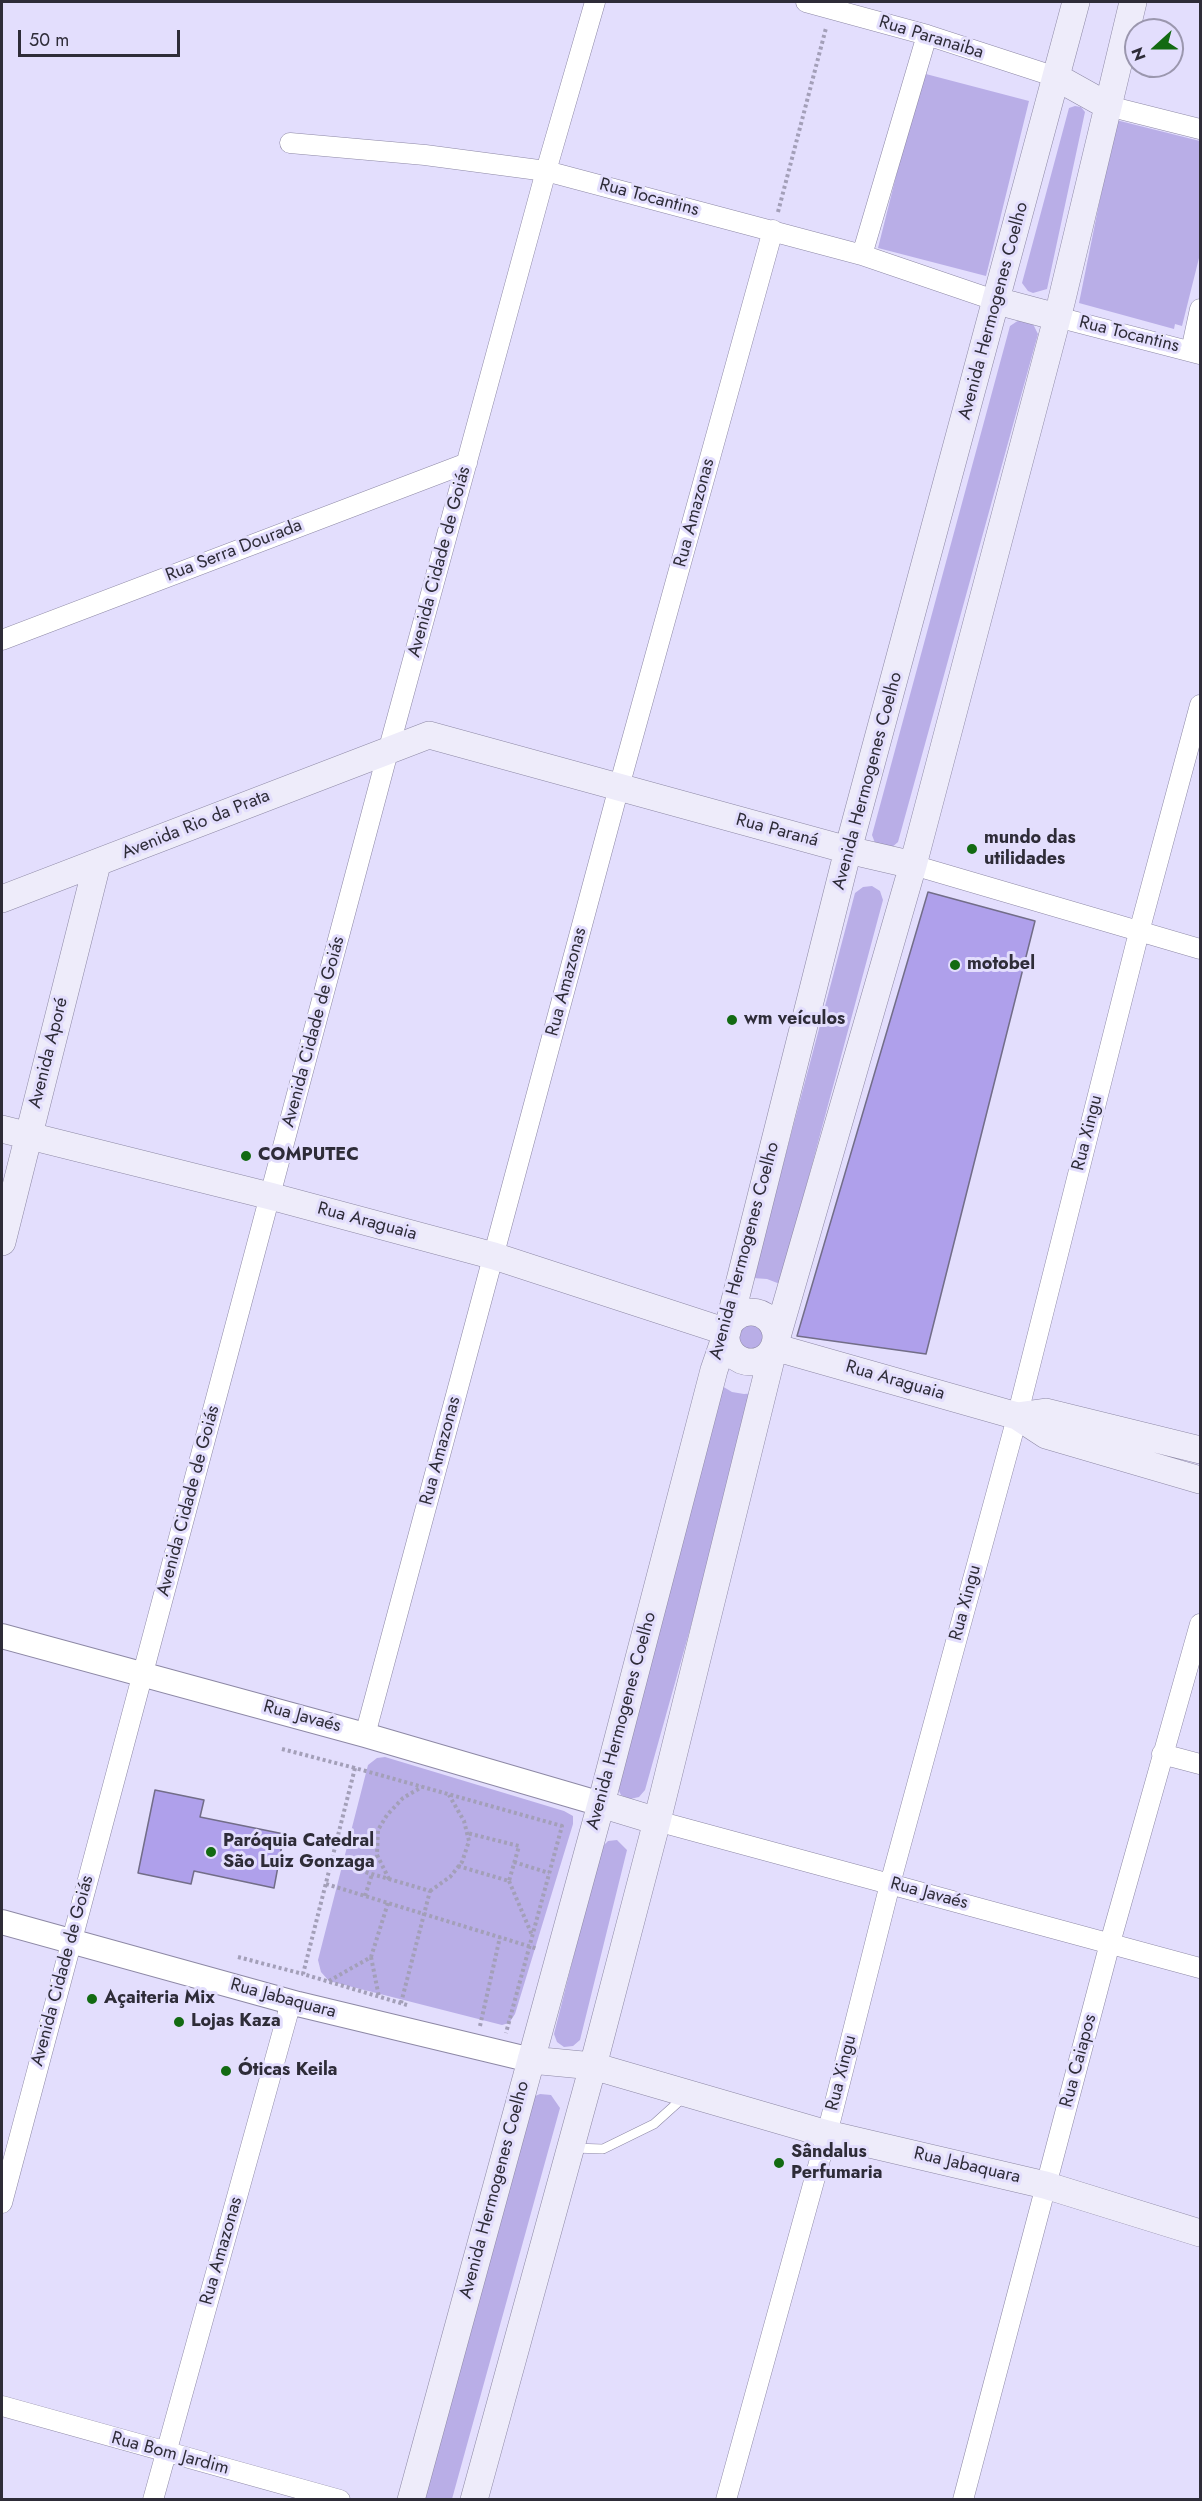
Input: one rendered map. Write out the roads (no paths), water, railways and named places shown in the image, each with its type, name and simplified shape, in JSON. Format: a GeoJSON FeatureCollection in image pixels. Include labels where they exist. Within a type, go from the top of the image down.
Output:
{"type":"FeatureCollection","features":[{"type":"Feature","properties":{"kind":"main road","name":"Avenida Hermogenes Coelho"},"geometry":{"type":"LineString","coordinates":[[411,2499],[601,1804],[714,1370],[727,1332],[848,850],[1076,2]]}},
{"type":"Feature","properties":{"kind":"main road"},"geometry":{"type":"LineString","coordinates":[[474,2499],[571,2148],[657,1821],[774,1347],[913,865],[1057,317],[1133,2]]}},
{"type":"Feature","properties":{"kind":"main road"},"geometry":{"type":"LineString","coordinates":[[1056,77],[1108,106]]}},
{"type":"Feature","properties":{"kind":"main road"},"geometry":{"type":"LineString","coordinates":[[997,302],[1057,317]]}},
{"type":"Feature","properties":{"kind":"main road","name":"Rua Paraná"},"geometry":{"type":"LineString","coordinates":[[389,748],[429,735],[848,850],[913,865]]}},
{"type":"Feature","properties":{"kind":"main road","name":"Avenida Rio da Prata"},"geometry":{"type":"LineString","coordinates":[[2,899],[97,864],[389,748]]}},
{"type":"Feature","properties":{"kind":"main road","name":"Avenida Aporé"},"geometry":{"type":"LineString","coordinates":[[2,1242],[97,864]]}},
{"type":"Feature","properties":{"kind":"main road","name":"Rua Araguaia"},"geometry":{"type":"LineString","coordinates":[[2,1129],[270,1196],[494,1256],[727,1332]]}},
{"type":"Feature","properties":{"kind":"main road"},"geometry":{"type":"LineString","coordinates":[[727,1332],[736,1317],[744,1313],[761,1314],[767,1318],[775,1331],[774,1347]]}},
{"type":"Feature","properties":{"kind":"main road","name":"Rua Araguaia"},"geometry":{"type":"LineString","coordinates":[[774,1347],[1017,1416],[1046,1435],[1200,1480]]}},
{"type":"Feature","properties":{"kind":"main road","name":"Rua Araguaia"},"geometry":{"type":"LineString","coordinates":[[1017,1416],[1046,1412],[1200,1450]]}},
{"type":"Feature","properties":{"kind":"main road"},"geometry":{"type":"LineString","coordinates":[[601,1804],[657,1821]]}},
{"type":"Feature","properties":{"kind":"main road","name":"Rua Jabaquara"},"geometry":{"type":"LineString","coordinates":[[531,2060],[593,2066],[827,2134],[1045,2185],[1200,2233]]}},
{"type":"Feature","properties":{"kind":"street","name":"Avenida Cidade de Goiás"},"geometry":{"type":"LineString","coordinates":[[2,2203],[389,748],[546,171],[595,2]]}},
{"type":"Feature","properties":{"kind":"street","name":"Rua Paranaiba"},"geometry":{"type":"LineString","coordinates":[[806,2],[927,35],[1056,77]]}},
{"type":"Feature","properties":{"kind":"street"},"geometry":{"type":"LineString","coordinates":[[862,255],[927,35]]}},
{"type":"Feature","properties":{"kind":"street"},"geometry":{"type":"LineString","coordinates":[[1108,106],[1200,129]]}},
{"type":"Feature","properties":{"kind":"street","name":"Rua Tocantins"},"geometry":{"type":"LineString","coordinates":[[290,143],[425,155],[546,171],[862,255],[997,302]]}},
{"type":"Feature","properties":{"kind":"street","name":"Rua Amazonas"},"geometry":{"type":"LineString","coordinates":[[365,1735],[619,787],[773,230]]}},
{"type":"Feature","properties":{"kind":"street"},"geometry":{"type":"LineString","coordinates":[[1196,353],[1200,309]]}},
{"type":"Feature","properties":{"kind":"street","name":"Rua Tocantins"},"geometry":{"type":"LineString","coordinates":[[1057,317],[1196,353]]}},
{"type":"Feature","properties":{"kind":"street","name":"Rua Serra Dourada"},"geometry":{"type":"LineString","coordinates":[[2,640],[467,462]]}},
{"type":"Feature","properties":{"kind":"street","name":"Rua Xingu"},"geometry":{"type":"LineString","coordinates":[[726,2499],[827,2134],[890,1884],[1017,1416],[1139,932],[1200,705]]}},
{"type":"Feature","properties":{"kind":"street","name":"Rua Paraná"},"geometry":{"type":"LineString","coordinates":[[913,865],[1200,949]]}},
{"type":"Feature","properties":{"kind":"street","name":"Rua Caiapos"},"geometry":{"type":"LineString","coordinates":[[963,2499],[1110,1943],[1200,1624]]}},
{"type":"Feature","properties":{"kind":"street","name":"Rua Javaés"},"geometry":{"type":"LineString","coordinates":[[2,1636],[365,1735],[601,1804]]}},
{"type":"Feature","properties":{"kind":"street"},"geometry":{"type":"LineString","coordinates":[[1162,1754],[1200,1764]]}},
{"type":"Feature","properties":{"kind":"street","name":"Rua Javaés"},"geometry":{"type":"LineString","coordinates":[[657,1821],[1200,1968]]}},
{"type":"Feature","properties":{"kind":"street","name":"Rua Jabaquara"},"geometry":{"type":"LineString","coordinates":[[2,1922],[291,2002],[531,2060]]}},
{"type":"Feature","properties":{"kind":"street","name":"Rua Amazonas"},"geometry":{"type":"LineString","coordinates":[[153,2499],[291,2002]]}},
{"type":"Feature","properties":{"kind":"street","name":"Rua Bom Jardim"},"geometry":{"type":"LineString","coordinates":[[2,2406],[166,2453],[340,2499]]}},
{"type":"Feature","properties":{"kind":"lane"},"geometry":{"type":"LineString","coordinates":[[571,2148],[603,2149],[654,2124],[689,2093]]}},
{"type":"Feature","properties":{"kind":"place","name":"mundo das utilidades"},"geometry":{"type":"Point","coordinates":[972,849]}},
{"type":"Feature","properties":{"kind":"place","name":"motobel"},"geometry":{"type":"Point","coordinates":[955,965]}},
{"type":"Feature","properties":{"kind":"place","name":"wm veículos"},"geometry":{"type":"Point","coordinates":[732,1020]}},
{"type":"Feature","properties":{"kind":"place","name":"COMPUTEC"},"geometry":{"type":"Point","coordinates":[246,1156]}},
{"type":"Feature","properties":{"kind":"place","name":"Paróquia Catedral São Luiz Gonzaga"},"geometry":{"type":"Point","coordinates":[211,1852]}},
{"type":"Feature","properties":{"kind":"place","name":"Açaiteria Mix"},"geometry":{"type":"Point","coordinates":[92,1999]}},
{"type":"Feature","properties":{"kind":"place","name":"Lojas Kaza"},"geometry":{"type":"Point","coordinates":[179,2022]}},
{"type":"Feature","properties":{"kind":"place","name":"Óticas Keila"},"geometry":{"type":"Point","coordinates":[226,2071]}},
{"type":"Feature","properties":{"kind":"place","name":"Sândalus Perfumaria"},"geometry":{"type":"Point","coordinates":[779,2163]}}]}
